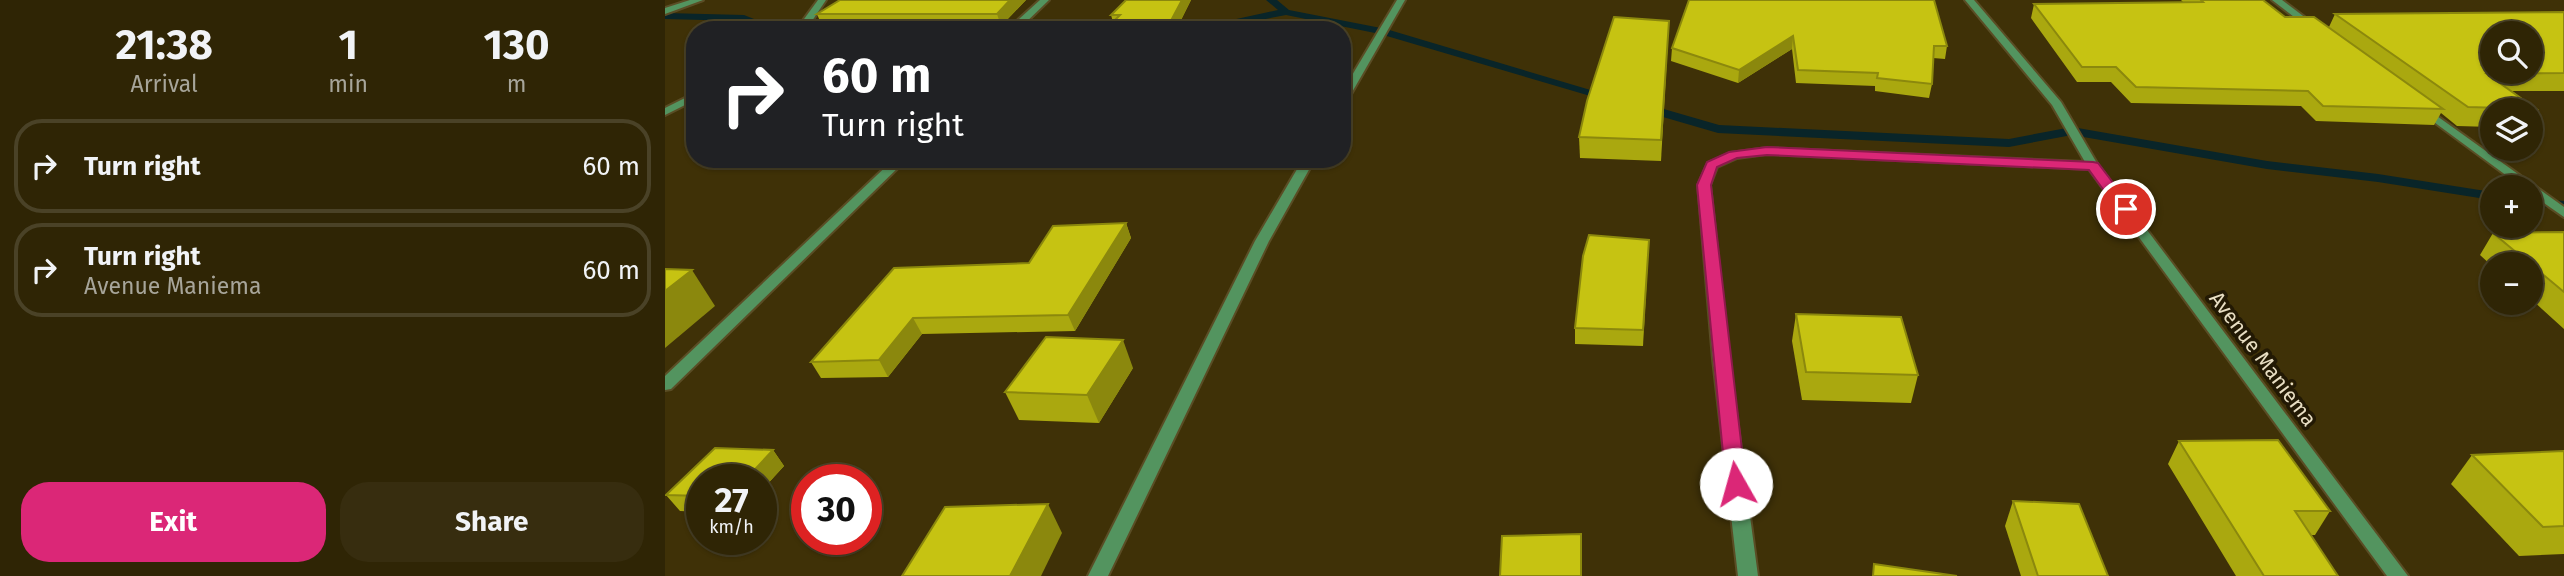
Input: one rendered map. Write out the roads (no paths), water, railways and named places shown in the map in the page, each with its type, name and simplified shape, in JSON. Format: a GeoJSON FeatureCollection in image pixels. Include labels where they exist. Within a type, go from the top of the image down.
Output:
{"type":"FeatureCollection","features":[{"type":"Feature","properties":{"kind":"street"},"geometry":{"type":"LineString","coordinates":[[665,11],[699,0]]}},
{"type":"Feature","properties":{"kind":"street"},"geometry":{"type":"LineString","coordinates":[[808,21],[823,0]]}},
{"type":"Feature","properties":{"kind":"street"},"geometry":{"type":"LineString","coordinates":[[1022,21],[1045,0]]}},
{"type":"Feature","properties":{"kind":"street"},"geometry":{"type":"LineString","coordinates":[[1351,86],[1401,0]]}},
{"type":"Feature","properties":{"kind":"street","name":"Avenue Maniema"},"geometry":{"type":"LineString","coordinates":[[1969,0],[2057,104],[2093,166],[2398,576]]}},
{"type":"Feature","properties":{"kind":"street"},"geometry":{"type":"LineString","coordinates":[[2276,0],[2321,33]]}},
{"type":"Feature","properties":{"kind":"street"},"geometry":{"type":"LineString","coordinates":[[2410,100],[2512,175]]}},
{"type":"Feature","properties":{"kind":"street"},"geometry":{"type":"LineString","coordinates":[[665,112],[686,101]]}},
{"type":"Feature","properties":{"kind":"street"},"geometry":{"type":"LineString","coordinates":[[1748,576],[1706,212],[1704,185],[1711,165],[1734,155],[1767,151],[2093,166]]}},
{"type":"Feature","properties":{"kind":"street"},"geometry":{"type":"LineString","coordinates":[[665,385],[892,168]]}},
{"type":"Feature","properties":{"kind":"street"},"geometry":{"type":"LineString","coordinates":[[1098,576],[1262,241],[1304,168]]}},
{"type":"Feature","properties":{"kind":"street"},"geometry":{"type":"LineString","coordinates":[[2543,198],[2564,213]]}},
{"type":"Feature","properties":{"kind":"waterway"},"geometry":{"type":"LineString","coordinates":[[1271,0],[1286,12]]}},
{"type":"Feature","properties":{"kind":"waterway"},"geometry":{"type":"LineString","coordinates":[[1238,21],[1286,12]]}},
{"type":"Feature","properties":{"kind":"waterway"},"geometry":{"type":"LineString","coordinates":[[1286,12],[1331,21]]}},
{"type":"Feature","properties":{"kind":"waterway"},"geometry":{"type":"LineString","coordinates":[[665,16],[744,18],[752,21]]}},
{"type":"Feature","properties":{"kind":"waterway"},"geometry":{"type":"LineString","coordinates":[[1351,25],[1382,31],[1608,97]]}},
{"type":"Feature","properties":{"kind":"waterway"},"geometry":{"type":"LineString","coordinates":[[1643,107],[1718,129],[2009,143],[2072,131],[2267,165],[2378,178],[2480,194]]}},
{"type":"Feature","properties":{"kind":"waterway"},"geometry":{"type":"LineString","coordinates":[[2543,203],[2564,205]]}}]}
